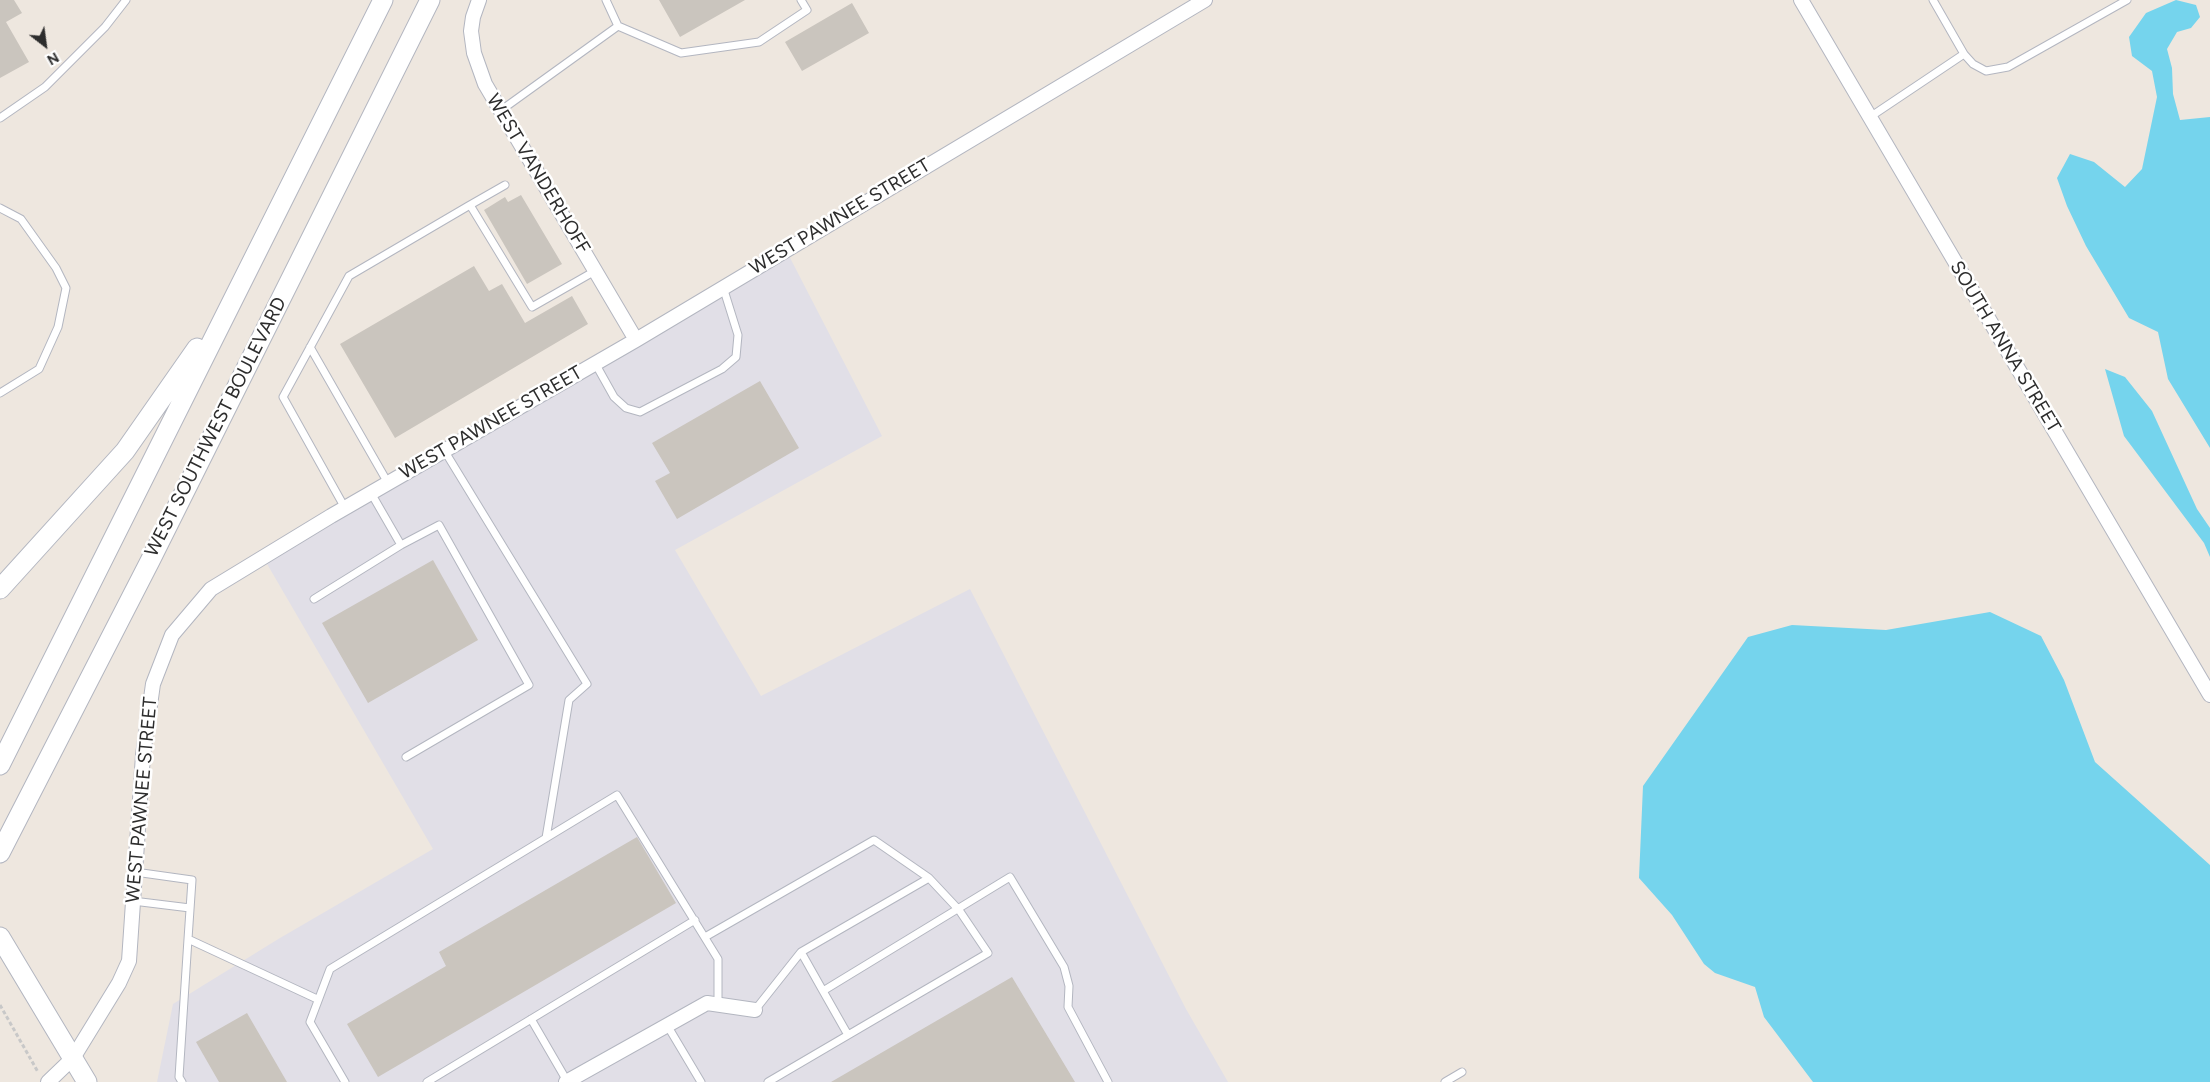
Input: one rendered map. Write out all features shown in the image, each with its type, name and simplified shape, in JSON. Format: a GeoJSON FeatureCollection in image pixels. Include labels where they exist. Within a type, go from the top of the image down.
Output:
{"type":"FeatureCollection","features":[{"type":"Feature","properties":{"kind":"main road"},"geometry":{"type":"LineString","coordinates":[[0,765],[383,0]]}},
{"type":"Feature","properties":{"kind":"main road","name":"WEST SOUTHWEST BOULEVARD"},"geometry":{"type":"LineString","coordinates":[[0,853],[150,560],[430,0]]}},
{"type":"Feature","properties":{"kind":"main road"},"geometry":{"type":"LineString","coordinates":[[0,589],[125,450],[234,296]]}},
{"type":"Feature","properties":{"kind":"main road"},"geometry":{"type":"LineString","coordinates":[[0,936],[86,1082]]}},
{"type":"Feature","properties":{"kind":"street","name":"WEST VANDERHOFF"},"geometry":{"type":"LineString","coordinates":[[479,0],[473,17],[471,31],[474,53],[482,77],[500,111],[636,340]]}},
{"type":"Feature","properties":{"kind":"street","name":"WEST PAWNEE STREET"},"geometry":{"type":"LineString","coordinates":[[43,1078],[73,1058],[129,961],[143,755],[153,684],[172,635],[211,589],[345,508],[636,340],[1205,0]]}},
{"type":"Feature","properties":{"kind":"street","name":"SOUTH ANNA STREET"},"geometry":{"type":"LineString","coordinates":[[1801,0],[2210,695]]}},
{"type":"Feature","properties":{"kind":"street"},"geometry":{"type":"LineString","coordinates":[[567,1082],[708,1003],[755,1010]]}},
{"type":"Feature","properties":{"kind":"lane"},"geometry":{"type":"LineString","coordinates":[[0,118],[45,87],[105,27],[126,0]]}},
{"type":"Feature","properties":{"kind":"lane"},"geometry":{"type":"LineString","coordinates":[[606,0],[618,26],[681,53],[759,42],[807,10],[802,0]]}},
{"type":"Feature","properties":{"kind":"lane"},"geometry":{"type":"LineString","coordinates":[[1933,0],[1964,54],[1973,64],[1986,71],[2008,67],[2127,0]]}},
{"type":"Feature","properties":{"kind":"lane"},"geometry":{"type":"LineString","coordinates":[[500,111],[618,26]]}},
{"type":"Feature","properties":{"kind":"lane"},"geometry":{"type":"LineString","coordinates":[[1870,117],[1964,54]]}},
{"type":"Feature","properties":{"kind":"lane"},"geometry":{"type":"LineString","coordinates":[[345,508],[283,397],[349,276],[505,184]]}},
{"type":"Feature","properties":{"kind":"lane"},"geometry":{"type":"LineString","coordinates":[[470,205],[532,307],[595,271]]}},
{"type":"Feature","properties":{"kind":"lane"},"geometry":{"type":"LineString","coordinates":[[0,208],[20,219],[56,268],[66,288],[58,327],[39,369],[0,393]]}},
{"type":"Feature","properties":{"kind":"lane"},"geometry":{"type":"LineString","coordinates":[[595,363],[614,397],[626,408],[640,412],[722,369],[736,357],[738,335],[723,287]]}},
{"type":"Feature","properties":{"kind":"lane"},"geometry":{"type":"LineString","coordinates":[[310,347],[388,483]]}},
{"type":"Feature","properties":{"kind":"lane"},"geometry":{"type":"LineString","coordinates":[[444,450],[587,684],[569,700],[546,838]]}},
{"type":"Feature","properties":{"kind":"lane"},"geometry":{"type":"LineString","coordinates":[[371,493],[401,545]]}},
{"type":"Feature","properties":{"kind":"lane"},"geometry":{"type":"LineString","coordinates":[[314,599],[401,545],[440,525],[529,685],[406,757]]}},
{"type":"Feature","properties":{"kind":"lane"},"geometry":{"type":"LineString","coordinates":[[345,1082],[310,1022],[330,969],[618,795],[718,959],[718,1004]]}},
{"type":"Feature","properties":{"kind":"lane"},"geometry":{"type":"LineString","coordinates":[[705,937],[874,840],[928,878],[958,910],[988,953],[768,1082]]}},
{"type":"Feature","properties":{"kind":"lane"},"geometry":{"type":"LineString","coordinates":[[135,872],[192,880],[179,1078],[182,1082]]}},
{"type":"Feature","properties":{"kind":"lane"},"geometry":{"type":"LineString","coordinates":[[823,991],[1010,877],[1064,967],[1069,986],[1068,1007],[1108,1082]]}},
{"type":"Feature","properties":{"kind":"lane"},"geometry":{"type":"LineString","coordinates":[[755,1010],[801,952],[928,878]]}},
{"type":"Feature","properties":{"kind":"lane"},"geometry":{"type":"LineString","coordinates":[[133,901],[190,908]]}},
{"type":"Feature","properties":{"kind":"lane"},"geometry":{"type":"LineString","coordinates":[[427,1082],[695,920]]}},
{"type":"Feature","properties":{"kind":"lane"},"geometry":{"type":"LineString","coordinates":[[188,939],[317,1000]]}},
{"type":"Feature","properties":{"kind":"lane"},"geometry":{"type":"LineString","coordinates":[[801,952],[848,1036]]}},
{"type":"Feature","properties":{"kind":"lane"},"geometry":{"type":"LineString","coordinates":[[531,1019],[567,1082]]}},
{"type":"Feature","properties":{"kind":"lane"},"geometry":{"type":"LineString","coordinates":[[667,1025],[701,1082]]}},
{"type":"Feature","properties":{"kind":"lane"},"geometry":{"type":"LineString","coordinates":[[1445,1082],[1462,1072]]}},
{"type":"Feature","properties":{"kind":"path"},"geometry":{"type":"LineString","coordinates":[[0,1004],[43,1078]]}},
{"type":"Feature","properties":{"kind":"shaded area"},"geometry":{"type":"Polygon","coordinates":[[[786,250],[882,436],[675,550],[761,696],[970,589],[1186,1009],[1228,1082],[157,1082],[173,1004],[280,938],[433,849],[263,557],[786,250]]]}},
{"type":"Feature","properties":{"kind":"water"},"geometry":{"type":"Polygon","coordinates":[[[2176,0],[2196,5],[2200,17],[2191,28],[2177,32],[2167,49],[2172,68],[2173,94],[2180,120],[2210,117],[2210,448],[2168,379],[2158,332],[2129,318],[2086,246],[2067,206],[2057,178],[2070,154],[2094,162],[2125,187],[2142,169],[2157,97],[2152,71],[2132,56],[2129,37],[2146,13],[2176,0]]]}},
{"type":"Feature","properties":{"kind":"water"},"geometry":{"type":"Polygon","coordinates":[[[2105,369],[2125,377],[2152,411],[2197,509],[2210,528],[2210,557],[2204,543],[2124,436],[2105,369]]]}},
{"type":"Feature","properties":{"kind":"water"},"geometry":{"type":"Polygon","coordinates":[[[1990,612],[2041,636],[2064,680],[2095,762],[2210,865],[2210,1082],[1813,1082],[1764,1017],[1755,987],[1715,973],[1704,964],[1672,915],[1639,878],[1643,786],[1748,637],[1792,625],[1886,630],[1990,612]]]}},
{"type":"Feature","properties":{"kind":"building"},"geometry":{"type":"Polygon","coordinates":[[[0,0],[14,0],[22,13],[6,22],[29,62],[0,78],[0,0]]]}},
{"type":"Feature","properties":{"kind":"building"},"geometry":{"type":"Polygon","coordinates":[[[659,0],[745,0],[680,37],[659,0]]]}},
{"type":"Feature","properties":{"kind":"building"},"geometry":{"type":"Polygon","coordinates":[[[852,3],[869,33],[802,71],[785,42],[852,3]]]}},
{"type":"Feature","properties":{"kind":"building"},"geometry":{"type":"Polygon","coordinates":[[[521,195],[562,264],[527,284],[484,210],[505,197],[508,202],[521,195]]]}},
{"type":"Feature","properties":{"kind":"building"},"geometry":{"type":"Polygon","coordinates":[[[474,266],[489,291],[502,284],[525,323],[572,296],[588,324],[395,438],[340,344],[474,266]]]}},
{"type":"Feature","properties":{"kind":"building"},"geometry":{"type":"Polygon","coordinates":[[[760,381],[799,448],[677,519],[655,481],[670,473],[652,443],[760,381]]]}},
{"type":"Feature","properties":{"kind":"building"},"geometry":{"type":"Polygon","coordinates":[[[433,560],[478,640],[368,703],[322,623],[433,560]]]}},
{"type":"Feature","properties":{"kind":"building"},"geometry":{"type":"Polygon","coordinates":[[[637,837],[676,903],[378,1077],[347,1024],[446,966],[439,952],[637,837]]]}},
{"type":"Feature","properties":{"kind":"building"},"geometry":{"type":"Polygon","coordinates":[[[1012,977],[1075,1082],[831,1082],[1012,977]]]}},
{"type":"Feature","properties":{"kind":"building"},"geometry":{"type":"Polygon","coordinates":[[[247,1013],[287,1082],[219,1082],[196,1042],[247,1013]]]}}]}
